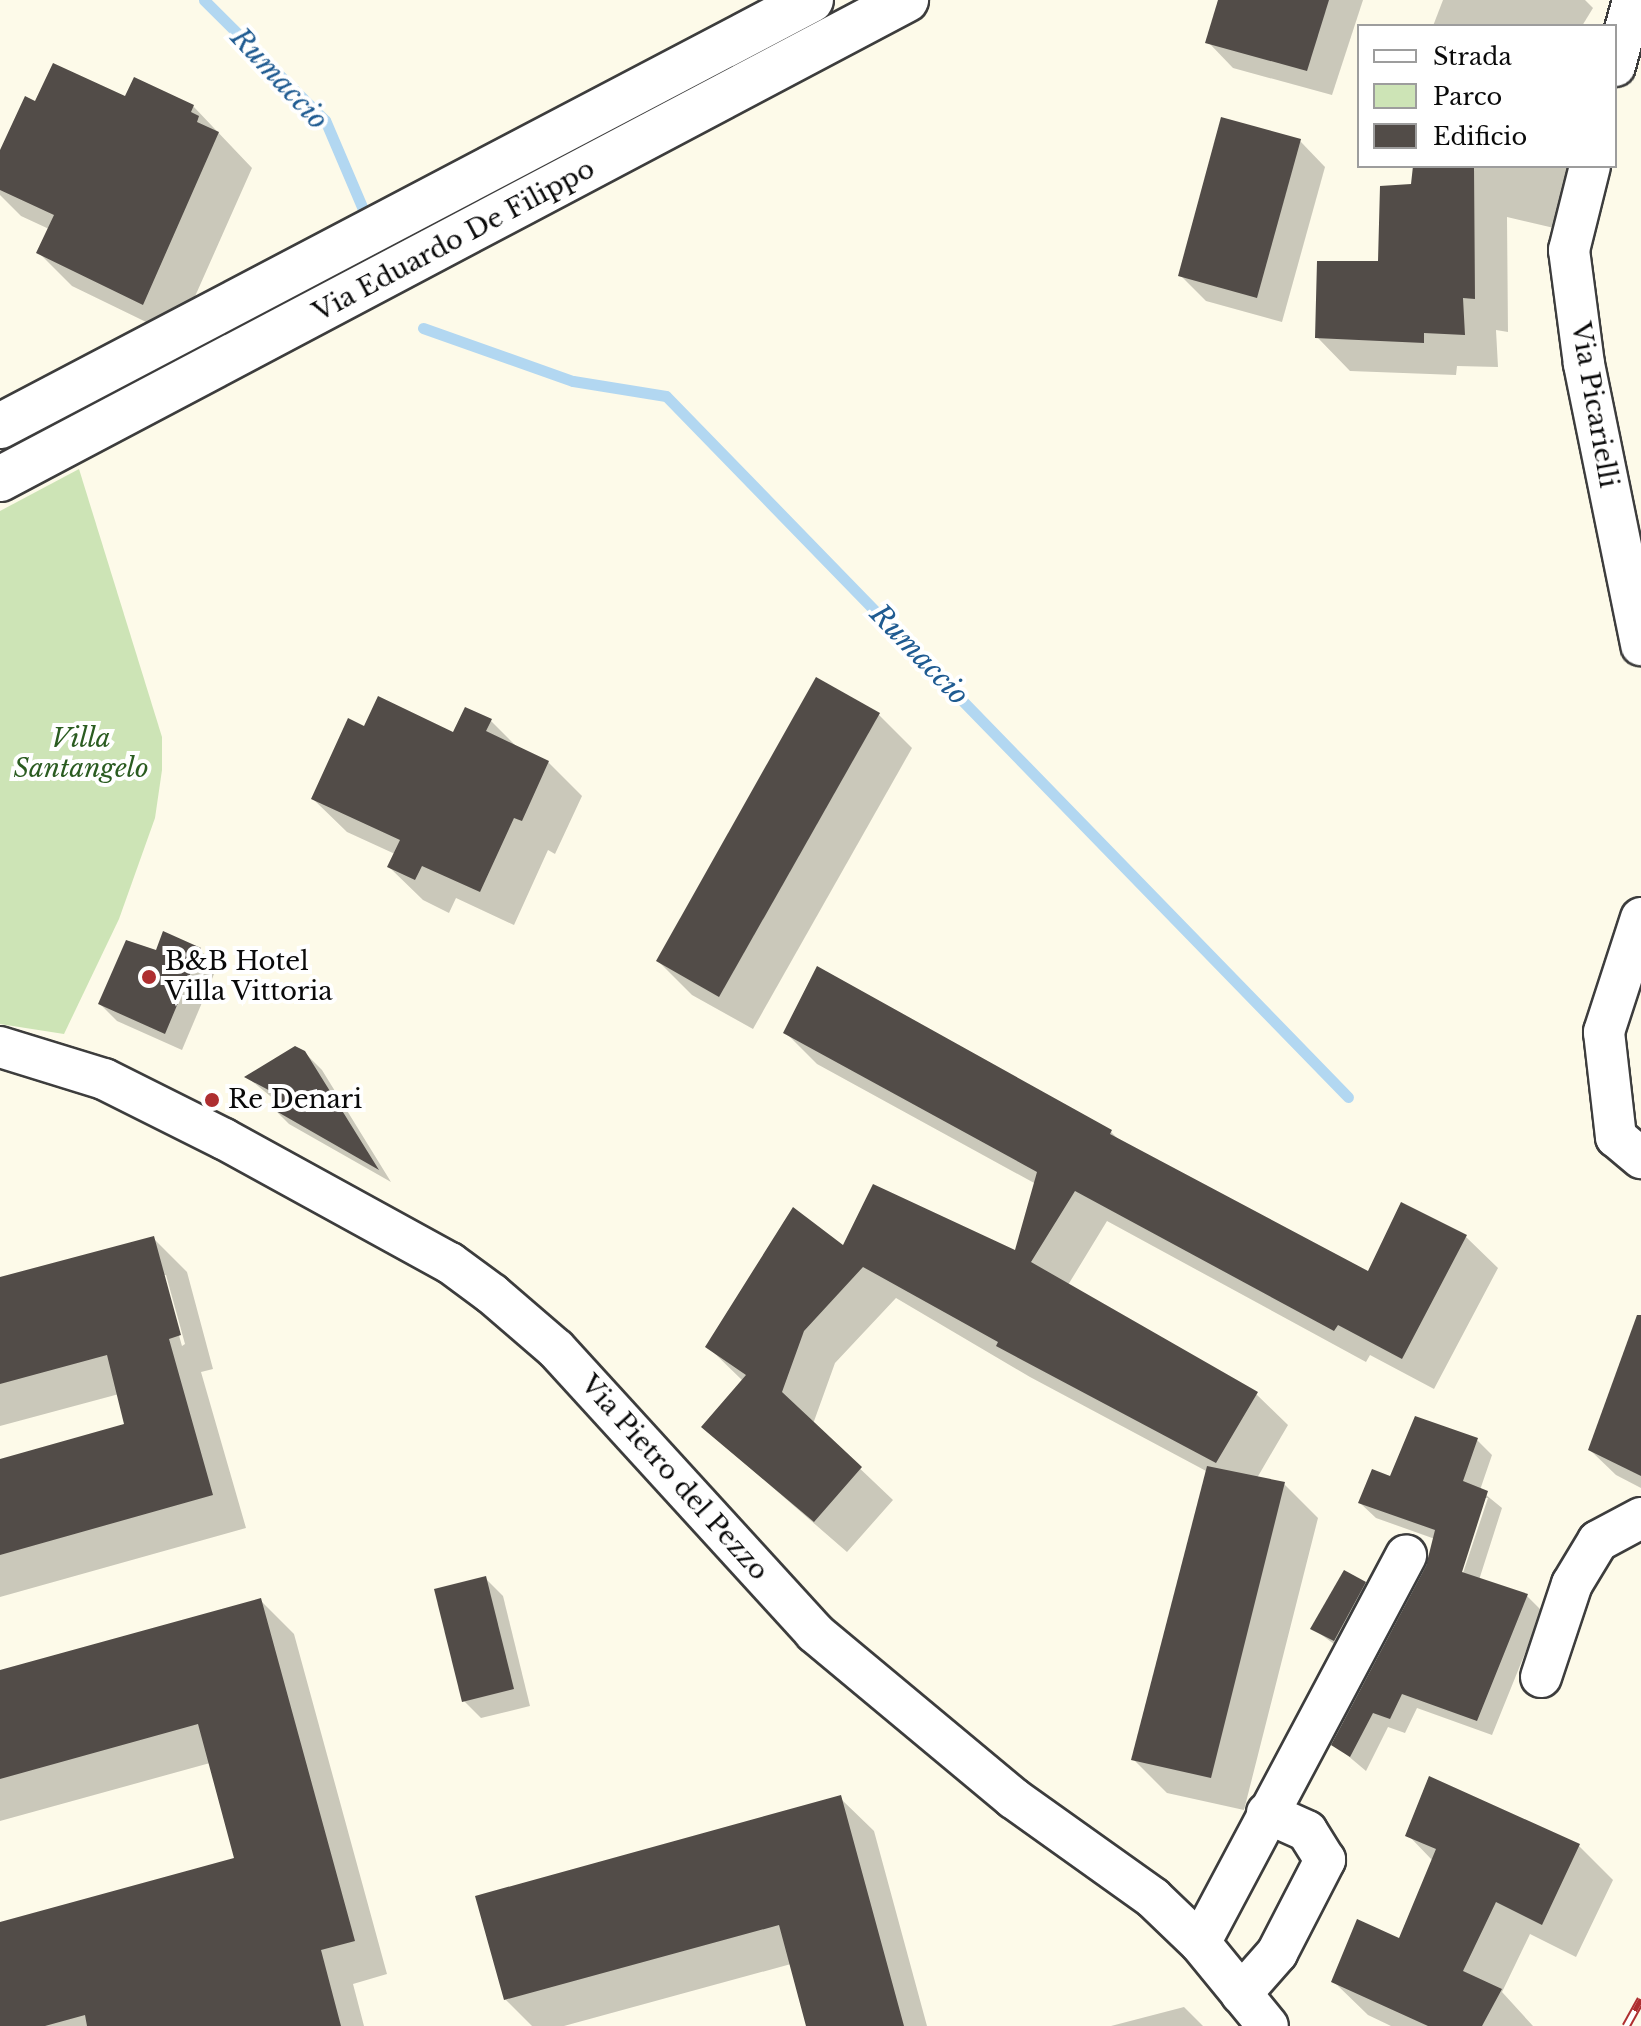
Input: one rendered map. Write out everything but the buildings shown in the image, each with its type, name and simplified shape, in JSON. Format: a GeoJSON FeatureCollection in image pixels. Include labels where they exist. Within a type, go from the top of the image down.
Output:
{"type":"FeatureCollection","features":[{"type":"Feature","properties":{"kind":"street","name":"Via Eduardo De Filippo"},"geometry":{"type":"LineString","coordinates":[[0,426],[811,0]]}},
{"type":"Feature","properties":{"kind":"street","name":"Via Eduardo De Filippo"},"geometry":{"type":"LineString","coordinates":[[0,479],[906,0]]}},
{"type":"Feature","properties":{"kind":"street"},"geometry":{"type":"LineString","coordinates":[[1617,59],[1633,0]]}},
{"type":"Feature","properties":{"kind":"street","name":"Via Picarielli"},"geometry":{"type":"LineString","coordinates":[[1590,168],[1569,250],[1584,364],[1641,645]]}},
{"type":"Feature","properties":{"kind":"street"},"geometry":{"type":"LineString","coordinates":[[1639,933],[1604,1032],[1616,1137],[1641,1158]]}},
{"type":"Feature","properties":{"kind":"street","name":"Via Pietro del Pezzo"},"geometry":{"type":"LineString","coordinates":[[0,1047],[104,1079],[211,1132],[450,1263],[492,1294],[556,1349],[815,1633],[1013,1798],[1153,1898],[1200,1943],[1268,2026]]}},
{"type":"Feature","properties":{"kind":"street"},"geometry":{"type":"LineString","coordinates":[[1541,1677],[1572,1584],[1598,1541],[1641,1518]]}},
{"type":"Feature","properties":{"kind":"street"},"geometry":{"type":"LineString","coordinates":[[1200,1943],[1406,1555]]}},
{"type":"Feature","properties":{"kind":"street"},"geometry":{"type":"LineString","coordinates":[[1241,1994],[1277,1953],[1325,1860],[1307,1831],[1267,1813]]}},
{"type":"Feature","properties":{"kind":"green space","name":"Villa Santangelo"},"geometry":{"type":"Polygon","coordinates":[[[79,469],[162,737],[162,770],[155,818],[119,919],[64,1034],[0,1024],[0,511],[79,469]]]}},
{"type":"Feature","properties":{"kind":"waterway","name":"Rumaccio"},"geometry":{"type":"LineString","coordinates":[[204,0],[325,120],[363,209]]}},
{"type":"Feature","properties":{"kind":"waterway","name":"Rumaccio"},"geometry":{"type":"LineString","coordinates":[[423,328],[573,381],[666,396],[1348,1097]]}},
{"type":"Feature","properties":{"kind":"railway"},"geometry":{"type":"LineString","coordinates":[[1626,2026],[1641,1999]]}},
{"type":"Feature","properties":{"kind":"place","name":"B&B Hotel Villa Vittoria"},"geometry":{"type":"Point","coordinates":[149,977]}},
{"type":"Feature","properties":{"kind":"place","name":"Re Denari"},"geometry":{"type":"Point","coordinates":[212,1100]}}]}
